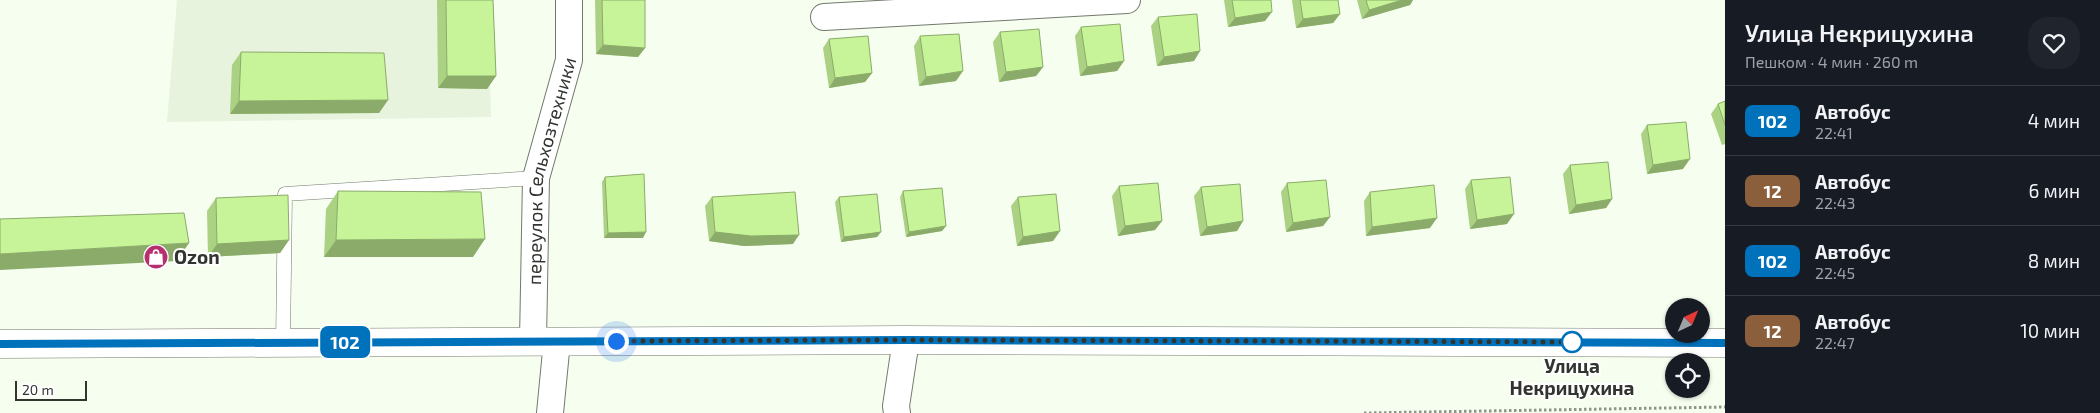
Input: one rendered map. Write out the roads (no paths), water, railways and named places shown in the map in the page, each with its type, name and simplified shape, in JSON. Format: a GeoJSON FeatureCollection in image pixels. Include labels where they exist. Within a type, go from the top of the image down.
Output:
{"type":"FeatureCollection","features":[{"type":"Feature","properties":{"kind":"street","name":"переулок Сельхозтехники"},"geometry":{"type":"LineString","coordinates":[[550,413],[536,178],[570,60],[569,0]]}},
{"type":"Feature","properties":{"kind":"street"},"geometry":{"type":"LineString","coordinates":[[824,17],[877,7],[1127,0]]}},
{"type":"Feature","properties":{"kind":"street"},"geometry":{"type":"LineString","coordinates":[[898,413],[896,406],[906,340]]}},
{"type":"Feature","properties":{"kind":"street"},"geometry":{"type":"LineString","coordinates":[[0,344],[906,340],[1725,343]]}},
{"type":"Feature","properties":{"kind":"lane"},"geometry":{"type":"LineString","coordinates":[[282,343],[285,194],[536,178]]}},
{"type":"Feature","properties":{"kind":"place","name":"Ozon"},"geometry":{"type":"Point","coordinates":[156,257]}},
{"type":"Feature","properties":{"kind":"place","name":"Улица Некрицухина"},"geometry":{"type":"Point","coordinates":[1572,342]}}]}
